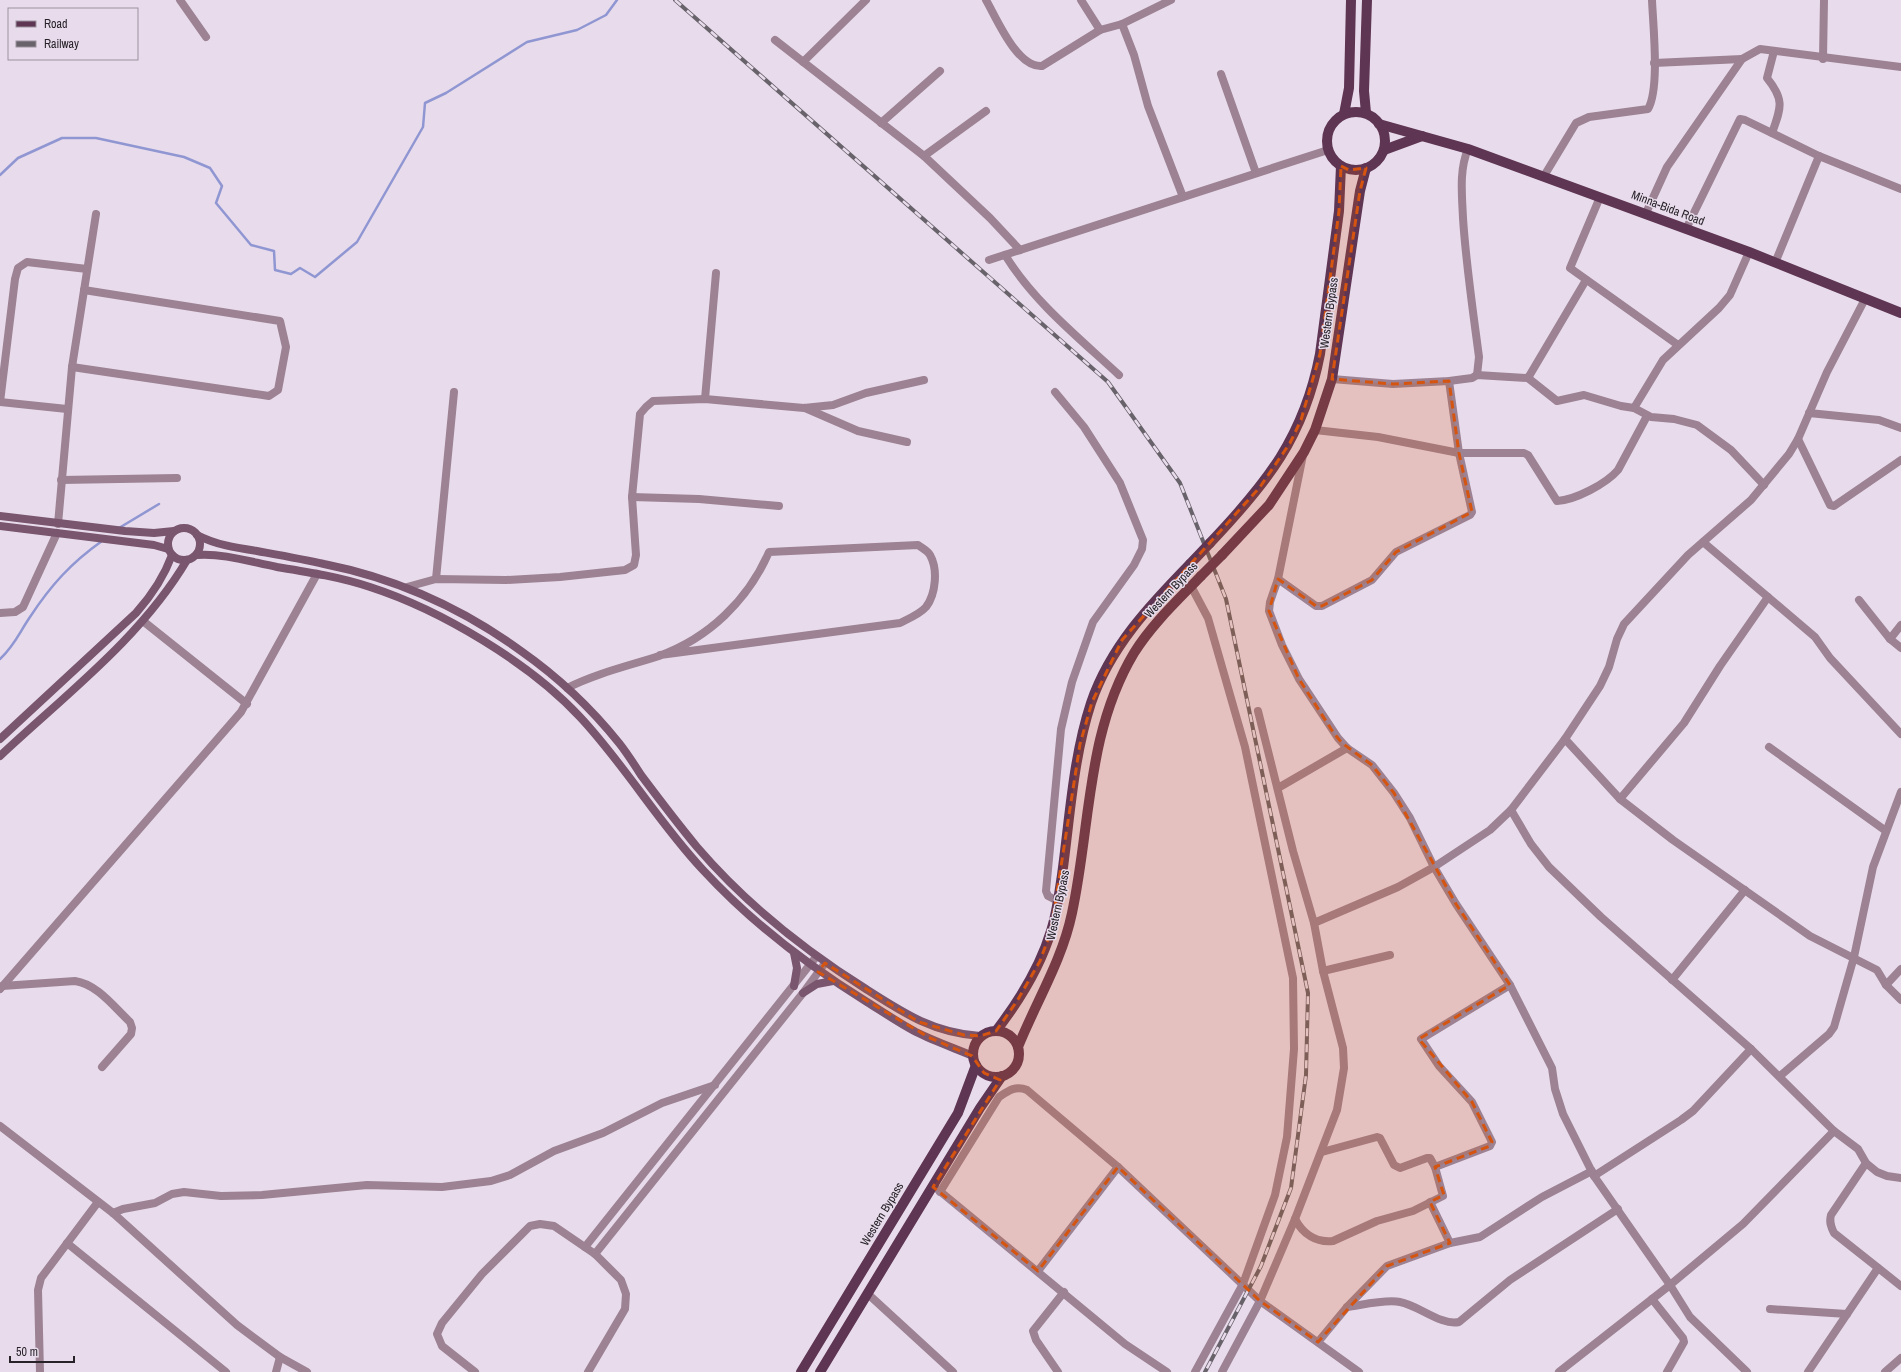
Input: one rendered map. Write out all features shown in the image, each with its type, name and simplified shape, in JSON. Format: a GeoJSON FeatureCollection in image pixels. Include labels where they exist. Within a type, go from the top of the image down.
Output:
{"type":"FeatureCollection","features":[{"type":"Feature","properties":{"kind":"main road"},"geometry":{"type":"LineString","coordinates":[[1344,114],[1349,88],[1351,0]]}},
{"type":"Feature","properties":{"kind":"main road"},"geometry":{"type":"LineString","coordinates":[[1366,113],[1364,91],[1367,0]]}},
{"type":"Feature","properties":{"kind":"main road"},"geometry":{"type":"LineString","coordinates":[[1358,111],[1366,113],[1380,124],[1384,132],[1384,150],[1377,161],[1366,168],[1358,170],[1341,166],[1333,159],[1328,150],[1327,132],[1331,125],[1344,114],[1358,111]]}},
{"type":"Feature","properties":{"kind":"main road","name":"Minna-Bida Road"},"geometry":{"type":"LineString","coordinates":[[1380,124],[1468,148],[1749,252],[1901,313]]}},
{"type":"Feature","properties":{"kind":"main road"},"geometry":{"type":"LineString","coordinates":[[1384,150],[1422,136]]}},
{"type":"Feature","properties":{"kind":"main road","name":"Western Bypass"},"geometry":{"type":"LineString","coordinates":[[996,1031],[1017,1001],[1040,960],[1051,931],[1058,901],[1075,771],[1080,744],[1092,702],[1106,668],[1122,640],[1154,602],[1233,520],[1269,475],[1290,443],[1301,420],[1316,374],[1320,354],[1339,211],[1341,166]]}},
{"type":"Feature","properties":{"kind":"main road","name":"Western Bypass"},"geometry":{"type":"LineString","coordinates":[[1018,1047],[1055,969],[1072,914],[1094,766],[1109,704],[1122,676],[1135,652],[1169,609],[1269,505],[1304,452],[1315,430],[1332,379],[1360,191],[1366,168]]}},
{"type":"Feature","properties":{"kind":"main road"},"geometry":{"type":"LineString","coordinates":[[0,516],[58,524],[154,533],[189,528],[197,535],[205,539],[226,546],[326,564],[368,574],[407,587],[460,614],[493,632],[520,650],[567,688],[621,745],[660,799],[712,863],[774,922],[816,957],[920,1022],[949,1032],[980,1036]]}},
{"type":"Feature","properties":{"kind":"main road"},"geometry":{"type":"LineString","coordinates":[[0,526],[154,545],[170,552],[176,558],[187,560]]}},
{"type":"Feature","properties":{"kind":"main road"},"geometry":{"type":"LineString","coordinates":[[0,739],[136,613],[147,601],[161,579],[170,552],[167,541],[174,531]]}},
{"type":"Feature","properties":{"kind":"main road"},"geometry":{"type":"LineString","coordinates":[[197,535],[200,546],[197,554]]}},
{"type":"Feature","properties":{"kind":"main road"},"geometry":{"type":"LineString","coordinates":[[0,756],[143,621],[163,598],[187,560],[197,554],[222,556],[317,574],[367,586],[420,606],[477,637],[529,672],[573,710],[599,738],[703,870],[732,900],[818,972],[916,1032],[975,1060],[984,1073],[991,1076],[1002,1076]]}},
{"type":"Feature","properties":{"kind":"main road"},"geometry":{"type":"LineString","coordinates":[[793,952],[798,968],[794,986]]}},
{"type":"Feature","properties":{"kind":"main road"},"geometry":{"type":"LineString","coordinates":[[803,993],[817,984],[833,981]]}},
{"type":"Feature","properties":{"kind":"main road"},"geometry":{"type":"LineString","coordinates":[[820,1372],[868,1294],[937,1189],[977,1113],[1002,1076],[1011,1071],[1016,1065],[1018,1058],[1018,1047],[1008,1035],[996,1031],[987,1032],[980,1036],[975,1044],[975,1060]]}},
{"type":"Feature","properties":{"kind":"main road","name":"Western Bypass"},"geometry":{"type":"LineString","coordinates":[[801,1372],[958,1113],[975,1060]]}},
{"type":"Feature","properties":{"kind":"street"},"geometry":{"type":"LineString","coordinates":[[180,0],[206,37]]}},
{"type":"Feature","properties":{"kind":"street"},"geometry":{"type":"LineString","coordinates":[[803,62],[866,0]]}},
{"type":"Feature","properties":{"kind":"street"},"geometry":{"type":"LineString","coordinates":[[986,0],[1016,52],[1023,60],[1035,67],[1042,66],[1100,30],[1122,24],[1171,0]]}},
{"type":"Feature","properties":{"kind":"street"},"geometry":{"type":"LineString","coordinates":[[1081,0],[1100,30]]}},
{"type":"Feature","properties":{"kind":"street"},"geometry":{"type":"LineString","coordinates":[[1544,176],[1576,123],[1589,117],[1648,109],[1652,102],[1654,63],[1652,0]]}},
{"type":"Feature","properties":{"kind":"street"},"geometry":{"type":"LineString","coordinates":[[1823,58],[1824,0]]}},
{"type":"Feature","properties":{"kind":"street"},"geometry":{"type":"LineString","coordinates":[[1122,24],[1134,55],[1148,106],[1183,196]]}},
{"type":"Feature","properties":{"kind":"street"},"geometry":{"type":"LineString","coordinates":[[776,40],[924,156],[990,218],[1020,250]]}},
{"type":"Feature","properties":{"kind":"street"},"geometry":{"type":"LineString","coordinates":[[1646,214],[1667,167],[1742,59],[1760,49],[1901,67]]}},
{"type":"Feature","properties":{"kind":"street"},"geometry":{"type":"LineString","coordinates":[[1772,133],[1781,102],[1776,89],[1767,78],[1774,51]]}},
{"type":"Feature","properties":{"kind":"street"},"geometry":{"type":"LineString","coordinates":[[1654,63],[1742,59]]}},
{"type":"Feature","properties":{"kind":"street"},"geometry":{"type":"LineString","coordinates":[[881,123],[940,71]]}},
{"type":"Feature","properties":{"kind":"street"},"geometry":{"type":"LineString","coordinates":[[1221,74],[1256,173]]}},
{"type":"Feature","properties":{"kind":"street"},"geometry":{"type":"LineString","coordinates":[[924,156],[986,111]]}},
{"type":"Feature","properties":{"kind":"street"},"geometry":{"type":"LineString","coordinates":[[1686,229],[1740,119],[1745,120],[1819,156],[1901,189]]}},
{"type":"Feature","properties":{"kind":"street"},"geometry":{"type":"LineString","coordinates":[[1468,148],[1463,163],[1462,193],[1465,245],[1479,358],[1477,375]]}},
{"type":"Feature","properties":{"kind":"street"},"geometry":{"type":"LineString","coordinates":[[989,260],[1328,150]]}},
{"type":"Feature","properties":{"kind":"street"},"geometry":{"type":"LineString","coordinates":[[1775,263],[1819,156]]}},
{"type":"Feature","properties":{"kind":"street"},"geometry":{"type":"LineString","coordinates":[[1600,197],[1570,268],[1678,345]]}},
{"type":"Feature","properties":{"kind":"street"},"geometry":{"type":"LineString","coordinates":[[58,524],[72,367],[96,214]]}},
{"type":"Feature","properties":{"kind":"street"},"geometry":{"type":"LineString","coordinates":[[1634,408],[1663,360],[1719,308],[1730,295],[1749,252]]}},
{"type":"Feature","properties":{"kind":"street"},"geometry":{"type":"LineString","coordinates":[[1005,255],[1018,277],[1037,299],[1119,375]]}},
{"type":"Feature","properties":{"kind":"street"},"geometry":{"type":"LineString","coordinates":[[67,410],[0,402],[14,279],[18,268],[27,262],[87,269]]}},
{"type":"Feature","properties":{"kind":"street"},"geometry":{"type":"LineString","coordinates":[[705,400],[716,273]]}},
{"type":"Feature","properties":{"kind":"street"},"geometry":{"type":"LineString","coordinates":[[1528,378],[1586,280]]}},
{"type":"Feature","properties":{"kind":"street"},"geometry":{"type":"LineString","coordinates":[[72,367],[269,396],[278,390],[285,352],[280,321],[84,290]]}},
{"type":"Feature","properties":{"kind":"street"},"geometry":{"type":"LineString","coordinates":[[1314,923],[1398,887],[1434,867],[1490,830],[1511,810],[1565,739],[1600,686],[1608,667],[1616,639],[1624,624],[1688,555],[1751,500],[1789,454],[1798,439],[1827,372],[1865,299]]}},
{"type":"Feature","properties":{"kind":"street"},"geometry":{"type":"LineString","coordinates":[[1332,379],[1393,384],[1449,381],[1472,378],[1477,375],[1528,378],[1557,401],[1561,402],[1584,396],[1620,406],[1634,408],[1647,416],[1674,418],[1697,424],[1731,450],[1764,485]]}},
{"type":"Feature","properties":{"kind":"street"},"geometry":{"type":"LineString","coordinates":[[407,587],[436,579],[506,580],[560,577],[625,570],[634,565],[636,555],[632,497],[640,414],[653,401],[705,400],[804,408],[833,405],[866,393],[924,380]]}},
{"type":"Feature","properties":{"kind":"street"},"geometry":{"type":"LineString","coordinates":[[1278,579],[1316,606],[1322,606],[1372,580],[1396,552],[1470,515],[1472,512],[1459,453],[1449,381]]}},
{"type":"Feature","properties":{"kind":"street"},"geometry":{"type":"LineString","coordinates":[[436,579],[454,392]]}},
{"type":"Feature","properties":{"kind":"street"},"geometry":{"type":"LineString","coordinates":[[1055,392],[1084,427],[1120,483],[1143,540],[1142,549],[1134,565],[1094,622],[1072,682],[1061,729],[1046,891],[1048,896],[1058,901]]}},
{"type":"Feature","properties":{"kind":"street"},"geometry":{"type":"LineString","coordinates":[[804,408],[858,431],[907,442]]}},
{"type":"Feature","properties":{"kind":"street"},"geometry":{"type":"LineString","coordinates":[[1810,413],[1880,420],[1901,428]]}},
{"type":"Feature","properties":{"kind":"street"},"geometry":{"type":"LineString","coordinates":[[1315,430],[1378,437],[1459,453],[1524,453],[1528,455],[1555,500],[1560,501],[1591,490],[1612,477],[1618,470],[1647,416]]}},
{"type":"Feature","properties":{"kind":"street"},"geometry":{"type":"LineString","coordinates":[[1798,439],[1830,506],[1834,506],[1901,460]]}},
{"type":"Feature","properties":{"kind":"street"},"geometry":{"type":"LineString","coordinates":[[1304,452],[1278,579],[1270,602],[1270,611],[1282,645],[1299,679],[1329,726],[1342,743],[1372,765],[1394,793],[1410,818],[1434,867],[1456,904],[1510,985],[1552,1068],[1555,1089],[1562,1114],[1593,1173],[1670,1285],[1690,1317],[1747,1372]]}},
{"type":"Feature","properties":{"kind":"street"},"geometry":{"type":"LineString","coordinates":[[61,480],[177,478]]}},
{"type":"Feature","properties":{"kind":"street"},"geometry":{"type":"LineString","coordinates":[[632,497],[700,499],[779,506]]}},
{"type":"Feature","properties":{"kind":"street"},"geometry":{"type":"LineString","coordinates":[[0,613],[16,612],[23,607],[57,533]]}},
{"type":"Feature","properties":{"kind":"street"},"geometry":{"type":"LineString","coordinates":[[1703,542],[1815,637],[1830,658],[1901,734]]}},
{"type":"Feature","properties":{"kind":"street"},"geometry":{"type":"LineString","coordinates":[[567,688],[586,678],[660,655],[684,644],[717,624],[739,602],[760,572],[769,552],[918,544],[930,555],[935,573],[934,589],[926,606],[913,617],[900,623],[660,655]]}},
{"type":"Feature","properties":{"kind":"street"},"geometry":{"type":"LineString","coordinates":[[1,987],[247,704],[317,574]]}},
{"type":"Feature","properties":{"kind":"street"},"geometry":{"type":"LineString","coordinates":[[1191,586],[1208,618],[1246,747],[1293,978],[1294,1049],[1287,1137],[1276,1195],[1243,1284],[1195,1372]]}},
{"type":"Feature","properties":{"kind":"street"},"geometry":{"type":"LineString","coordinates":[[1620,799],[1684,723],[1726,656],[1768,597]]}},
{"type":"Feature","properties":{"kind":"street"},"geometry":{"type":"LineString","coordinates":[[1859,600],[1890,639],[1901,648]]}},
{"type":"Feature","properties":{"kind":"street"},"geometry":{"type":"LineString","coordinates":[[143,621],[247,704]]}},
{"type":"Feature","properties":{"kind":"street"},"geometry":{"type":"LineString","coordinates":[[1890,639],[1901,625]]}},
{"type":"Feature","properties":{"kind":"street"},"geometry":{"type":"LineString","coordinates":[[1222,1372],[1260,1301],[1322,1152],[1337,1110],[1344,1068],[1343,1048],[1323,971],[1314,923],[1293,852],[1258,711]]}},
{"type":"Feature","properties":{"kind":"street"},"geometry":{"type":"LineString","coordinates":[[1565,739],[1620,799],[1672,840],[1810,936],[1877,970],[1886,985],[1901,1000]]}},
{"type":"Feature","properties":{"kind":"street"},"geometry":{"type":"LineString","coordinates":[[1769,747],[1886,831]]}},
{"type":"Feature","properties":{"kind":"street"},"geometry":{"type":"LineString","coordinates":[[1278,788],[1348,748]]}},
{"type":"Feature","properties":{"kind":"street"},"geometry":{"type":"LineString","coordinates":[[1780,1076],[1834,1028],[1854,957],[1873,867],[1886,831],[1899,803],[1901,792]]}},
{"type":"Feature","properties":{"kind":"street"},"geometry":{"type":"LineString","coordinates":[[1511,810],[1532,844],[1550,867],[1600,917],[1752,1049],[1834,1131],[1858,1149],[1866,1163],[1877,1172],[1887,1176],[1901,1178]]}},
{"type":"Feature","properties":{"kind":"street"},"geometry":{"type":"LineString","coordinates":[[1672,980],[1745,890]]}},
{"type":"Feature","properties":{"kind":"street"},"geometry":{"type":"LineString","coordinates":[[1323,971],[1390,955]]}},
{"type":"Feature","properties":{"kind":"street"},"geometry":{"type":"LineString","coordinates":[[585,1247],[816,957]]}},
{"type":"Feature","properties":{"kind":"street"},"geometry":{"type":"LineString","coordinates":[[595,1254],[803,993],[825,963]]}},
{"type":"Feature","properties":{"kind":"street"},"geometry":{"type":"LineString","coordinates":[[1886,985],[1901,969]]}},
{"type":"Feature","properties":{"kind":"street"},"geometry":{"type":"LineString","coordinates":[[1,987],[75,982],[86,983],[97,990],[130,1022],[132,1028],[131,1034],[102,1067]]}},
{"type":"Feature","properties":{"kind":"street"},"geometry":{"type":"LineString","coordinates":[[1435,1167],[1490,1146],[1492,1142],[1472,1102],[1439,1066],[1421,1039],[1510,985]]}},
{"type":"Feature","properties":{"kind":"street"},"geometry":{"type":"LineString","coordinates":[[1318,1342],[1347,1307],[1387,1266],[1450,1243],[1480,1237],[1537,1200],[1593,1173],[1681,1120],[1693,1111],[1752,1049]]}},
{"type":"Feature","properties":{"kind":"street"},"geometry":{"type":"LineString","coordinates":[[113,1213],[123,1209],[155,1203],[172,1194],[184,1192],[221,1196],[262,1196],[367,1185],[442,1187],[491,1181],[510,1175],[554,1151],[603,1133],[662,1103],[715,1085]]}},
{"type":"Feature","properties":{"kind":"street"},"geometry":{"type":"LineString","coordinates":[[1167,1372],[1125,1344],[1064,1292],[937,1189],[999,1097],[1012,1089],[1020,1087],[1027,1090],[1118,1167],[1260,1301],[1359,1372]]}},
{"type":"Feature","properties":{"kind":"street"},"geometry":{"type":"LineString","coordinates":[[0,1126],[113,1213],[237,1325],[280,1357],[306,1372]]}},
{"type":"Feature","properties":{"kind":"street"},"geometry":{"type":"LineString","coordinates":[[1559,1372],[1670,1285],[1755,1213],[1834,1131]]}},
{"type":"Feature","properties":{"kind":"street"},"geometry":{"type":"LineString","coordinates":[[1295,1219],[1300,1229],[1308,1236],[1326,1242],[1333,1241],[1377,1221],[1413,1211],[1430,1202],[1442,1198],[1444,1195],[1432,1160],[1428,1158],[1400,1168],[1397,1167],[1394,1165],[1380,1138],[1376,1137],[1322,1152]]}},
{"type":"Feature","properties":{"kind":"street"},"geometry":{"type":"LineString","coordinates":[[1866,1163],[1831,1215],[1830,1220],[1834,1233],[1901,1286]]}},
{"type":"Feature","properties":{"kind":"street"},"geometry":{"type":"LineString","coordinates":[[1038,1271],[1118,1167]]}},
{"type":"Feature","properties":{"kind":"street"},"geometry":{"type":"LineString","coordinates":[[40,1372],[38,1290],[41,1278],[98,1202]]}},
{"type":"Feature","properties":{"kind":"street"},"geometry":{"type":"LineString","coordinates":[[1430,1202],[1450,1243]]}},
{"type":"Feature","properties":{"kind":"street"},"geometry":{"type":"LineString","coordinates":[[1347,1307],[1392,1301],[1401,1302],[1449,1322],[1459,1322],[1510,1280],[1618,1209]]}},
{"type":"Feature","properties":{"kind":"street"},"geometry":{"type":"LineString","coordinates":[[475,1372],[442,1346],[437,1334],[442,1323],[482,1274],[530,1226],[540,1224],[554,1226],[595,1254],[621,1280],[626,1294],[625,1309],[588,1372]]}},
{"type":"Feature","properties":{"kind":"street"},"geometry":{"type":"LineString","coordinates":[[67,1244],[226,1372]]}},
{"type":"Feature","properties":{"kind":"street"},"geometry":{"type":"LineString","coordinates":[[1808,1372],[1878,1268]]}},
{"type":"Feature","properties":{"kind":"street"},"geometry":{"type":"LineString","coordinates":[[1058,1372],[1036,1340],[1033,1331],[1064,1292]]}},
{"type":"Feature","properties":{"kind":"street"},"geometry":{"type":"LineString","coordinates":[[868,1294],[953,1372]]}},
{"type":"Feature","properties":{"kind":"street"},"geometry":{"type":"LineString","coordinates":[[1652,1299],[1683,1338],[1684,1342],[1667,1372]]}},
{"type":"Feature","properties":{"kind":"street"},"geometry":{"type":"LineString","coordinates":[[1770,1309],[1847,1314]]}},
{"type":"Feature","properties":{"kind":"street"},"geometry":{"type":"LineString","coordinates":[[276,1372],[280,1357]]}},
{"type":"Feature","properties":{"kind":"street"},"geometry":{"type":"LineString","coordinates":[[1885,1372],[1901,1358]]}},
{"type":"Feature","properties":{"kind":"highlighted area"},"geometry":{"type":"Polygon","coordinates":[[[1341,166],[1349,170],[1366,168],[1360,191],[1332,379],[1393,384],[1449,381],[1459,453],[1472,512],[1396,552],[1372,580],[1322,606],[1316,606],[1278,579],[1269,611],[1299,679],[1333,732],[1342,743],[1372,765],[1394,793],[1456,904],[1510,985],[1419,1039],[1472,1102],[1492,1142],[1490,1146],[1435,1167],[1444,1195],[1430,1202],[1450,1243],[1387,1266],[1318,1342],[1260,1301],[1118,1167],[1038,1271],[933,1187],[1000,1080],[984,1073],[972,1056],[930,1038],[818,972],[825,963],[919,1022],[964,1035],[980,1036],[996,1031],[1017,1001],[1040,961],[1051,931],[1080,744],[1092,702],[1122,640],[1260,487],[1290,443],[1301,420],[1320,354],[1339,211],[1341,166]]]}},
{"type":"Feature","properties":{"kind":"waterway"},"geometry":{"type":"LineString","coordinates":[[0,175],[18,158],[62,138],[96,138],[184,157],[210,168],[222,186],[216,203],[251,245],[274,251],[275,270],[291,274],[300,268],[315,277],[357,242],[423,127],[425,103],[446,93],[527,42],[577,30],[606,15],[617,0]]}},
{"type":"Feature","properties":{"kind":"waterway"},"geometry":{"type":"LineString","coordinates":[[119,528],[159,504]]}},
{"type":"Feature","properties":{"kind":"waterway"},"geometry":{"type":"LineString","coordinates":[[0,659],[13,644],[38,605],[62,575],[102,541]]}},
{"type":"Feature","properties":{"kind":"railway"},"geometry":{"type":"LineString","coordinates":[[675,0],[1108,382],[1180,483],[1226,599],[1308,993],[1306,1075],[1291,1188],[1261,1266],[1205,1372]]}}]}
